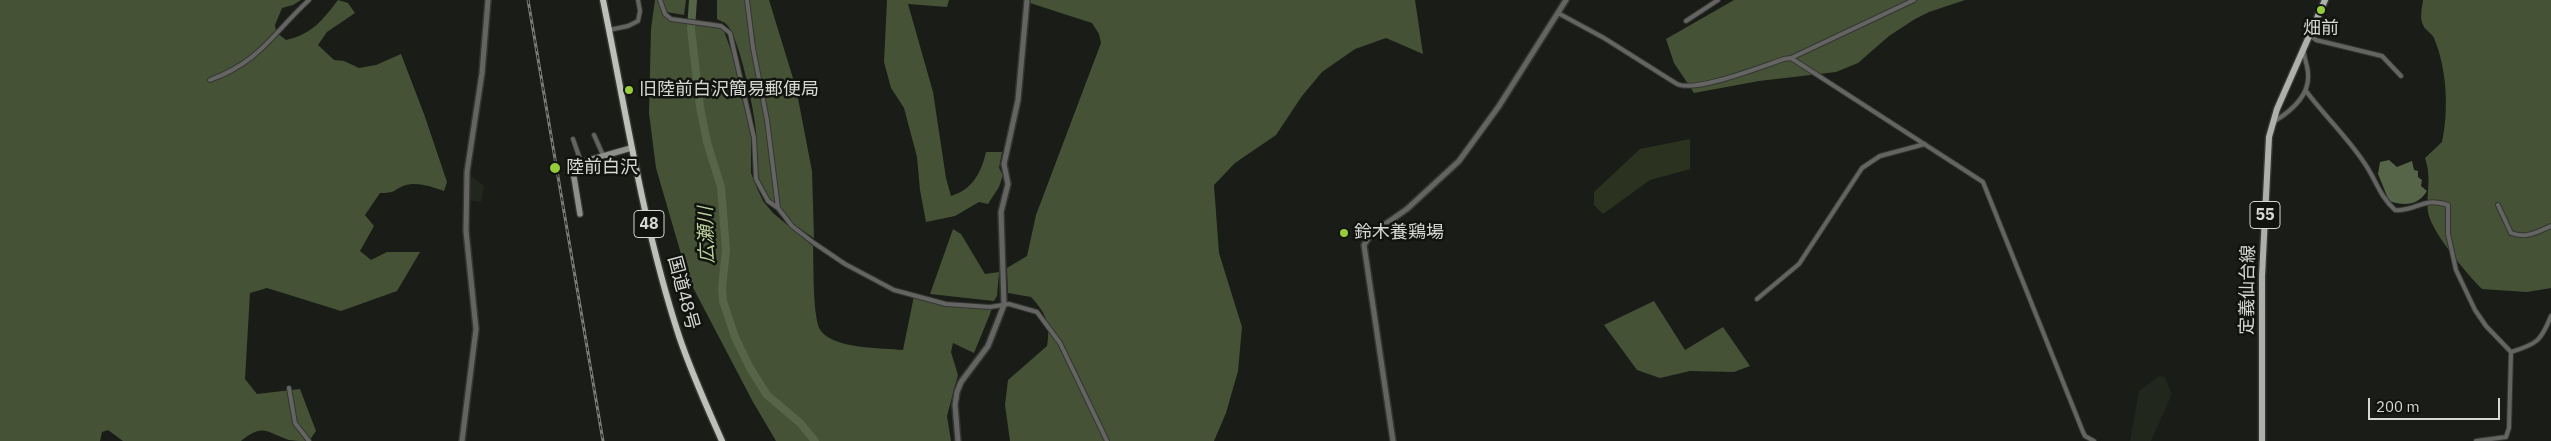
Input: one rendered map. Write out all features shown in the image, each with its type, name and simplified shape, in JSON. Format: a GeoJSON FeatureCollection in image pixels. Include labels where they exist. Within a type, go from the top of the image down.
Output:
{"type":"FeatureCollection","features":[{"type":"Feature","properties":{"kind":"highway","name":"国道48号"},"geometry":{"type":"LineString","coordinates":[[603,0],[631,148],[679,337],[722,441]]}},
{"type":"Feature","properties":{"kind":"main road","name":"定義仙台線"},"geometry":{"type":"LineString","coordinates":[[2262,441],[2262,268],[2266,166],[2273,122],[2324,0]]}},
{"type":"Feature","properties":{"kind":"main road"},"geometry":{"type":"LineString","coordinates":[[580,214],[572,165],[631,148]]}},
{"type":"Feature","properties":{"kind":"street"},"geometry":{"type":"LineString","coordinates":[[210,80],[233,71],[249,61],[309,0]]}},
{"type":"Feature","properties":{"kind":"street"},"geometry":{"type":"LineString","coordinates":[[462,441],[476,329],[466,231],[467,171],[482,73],[488,0]]}},
{"type":"Feature","properties":{"kind":"street"},"geometry":{"type":"LineString","coordinates":[[609,30],[628,26],[638,21],[640,11],[638,0]]}},
{"type":"Feature","properties":{"kind":"street"},"geometry":{"type":"LineString","coordinates":[[660,0],[665,14],[671,19],[721,26],[729,32],[733,40],[754,138],[756,179],[764,197],[778,208],[792,226],[845,264],[894,290],[946,304],[990,307],[1004,305],[1023,306],[1037,312],[1044,318],[1068,359],[1107,441]]}},
{"type":"Feature","properties":{"kind":"street"},"geometry":{"type":"LineString","coordinates":[[747,0],[753,48],[767,120],[778,208]]}},
{"type":"Feature","properties":{"kind":"street"},"geometry":{"type":"LineString","coordinates":[[958,441],[955,405],[956,392],[961,382],[988,346],[1004,305],[1001,212],[1008,184],[1004,164],[1018,100],[1027,0]]}},
{"type":"Feature","properties":{"kind":"street"},"geometry":{"type":"LineString","coordinates":[[1393,441],[1364,245],[1371,234],[1407,209],[1459,161],[1499,106],[1566,0]]}},
{"type":"Feature","properties":{"kind":"street"},"geometry":{"type":"LineString","coordinates":[[1686,21],[1718,0]]}},
{"type":"Feature","properties":{"kind":"street"},"geometry":{"type":"LineString","coordinates":[[1558,13],[1681,86],[1723,79],[1792,58],[1914,0]]}},
{"type":"Feature","properties":{"kind":"street"},"geometry":{"type":"LineString","coordinates":[[2310,36],[2316,40],[2382,56],[2401,76]]}},
{"type":"Feature","properties":{"kind":"street"},"geometry":{"type":"LineString","coordinates":[[2273,122],[2291,110],[2306,91],[2308,74],[2304,51]]}},
{"type":"Feature","properties":{"kind":"street"},"geometry":{"type":"LineString","coordinates":[[1792,58],[1983,182],[2083,432],[2094,441]]}},
{"type":"Feature","properties":{"kind":"street"},"geometry":{"type":"LineString","coordinates":[[2306,91],[2364,162],[2378,190],[2387,203],[2395,210],[2408,209],[2425,201],[2448,205],[2449,242],[2456,270],[2475,310],[2486,326],[2511,352],[2509,428],[2506,437],[2476,441]]}},
{"type":"Feature","properties":{"kind":"street"},"geometry":{"type":"LineString","coordinates":[[594,135],[603,155]]}},
{"type":"Feature","properties":{"kind":"street"},"geometry":{"type":"LineString","coordinates":[[573,139],[581,162]]}},
{"type":"Feature","properties":{"kind":"street"},"geometry":{"type":"LineString","coordinates":[[1757,299],[1799,264],[1862,168],[1880,156],[1925,144]]}},
{"type":"Feature","properties":{"kind":"street"},"geometry":{"type":"LineString","coordinates":[[2498,205],[2511,233],[2519,236],[2529,235],[2551,226]]}},
{"type":"Feature","properties":{"kind":"street"},"geometry":{"type":"LineString","coordinates":[[2511,352],[2528,347],[2540,339],[2551,316]]}},
{"type":"Feature","properties":{"kind":"street"},"geometry":{"type":"LineString","coordinates":[[289,388],[295,423],[310,441]]}},
{"type":"Feature","properties":{"kind":"shaded area"},"geometry":{"type":"Polygon","coordinates":[[[0,0],[301,0],[293,5],[282,8],[275,25],[276,32],[286,40],[303,34],[316,26],[338,0],[348,3],[355,13],[327,32],[318,45],[334,60],[344,61],[359,68],[376,65],[401,54],[447,182],[444,191],[414,184],[403,186],[391,192],[380,193],[365,215],[374,226],[360,251],[371,260],[387,252],[420,252],[397,291],[341,311],[267,288],[250,293],[245,379],[257,394],[300,389],[316,431],[309,441],[289,440],[269,432],[260,431],[249,435],[241,441],[123,441],[108,430],[102,432],[100,441],[0,441],[0,0]]]}},
{"type":"Feature","properties":{"kind":"shaded area"},"geometry":{"type":"Polygon","coordinates":[[[655,0],[659,0],[666,18],[714,22],[722,26],[743,82],[751,136],[751,173],[757,188],[763,201],[773,213],[813,246],[816,315],[821,331],[828,337],[847,344],[903,350],[914,296],[967,308],[992,309],[974,353],[953,343],[951,352],[958,375],[947,416],[951,441],[776,441],[753,402],[688,278],[656,168],[649,113],[651,29],[655,0]]]}},
{"type":"Feature","properties":{"kind":"shaded area"},"geometry":{"type":"Polygon","coordinates":[[[662,0],[686,0],[684,15],[666,12],[662,0]]]}},
{"type":"Feature","properties":{"kind":"shaded area"},"geometry":{"type":"Polygon","coordinates":[[[717,0],[769,0],[796,88],[812,171],[814,238],[779,212],[767,199],[760,185],[756,162],[756,131],[750,92],[732,32],[726,24],[717,19],[717,0]]]}},
{"type":"Feature","properties":{"kind":"shaded area"},"geometry":{"type":"Polygon","coordinates":[[[887,0],[949,0],[947,7],[908,4],[933,92],[946,178],[951,196],[965,189],[975,179],[982,167],[986,152],[1002,152],[999,168],[1003,175],[999,187],[988,204],[979,202],[955,216],[926,222],[920,190],[917,157],[904,108],[891,88],[884,62],[887,0]]]}},
{"type":"Feature","properties":{"kind":"shaded area"},"geometry":{"type":"Polygon","coordinates":[[[1030,0],[1415,0],[1423,54],[1386,38],[1355,49],[1322,72],[1302,96],[1276,135],[1235,163],[1214,185],[1219,253],[1242,327],[1238,371],[1226,413],[1214,441],[1010,441],[1005,405],[1008,380],[1047,346],[1048,325],[1044,314],[1031,297],[1008,293],[1007,268],[1027,256],[1036,215],[1101,43],[1099,34],[1092,23],[1030,3],[1030,0]]]}},
{"type":"Feature","properties":{"kind":"shaded area"},"geometry":{"type":"Polygon","coordinates":[[[1734,0],[1965,0],[1929,12],[1915,19],[1889,36],[1858,63],[1836,72],[1759,81],[1694,93],[1674,63],[1666,39],[1734,0]]]}},
{"type":"Feature","properties":{"kind":"shaded area"},"geometry":{"type":"Polygon","coordinates":[[[2423,0],[2551,0],[2551,288],[2527,292],[2482,289],[2451,253],[2431,220],[2428,212],[2428,172],[2425,158],[2442,142],[2446,117],[2446,90],[2442,63],[2434,38],[2424,27],[2422,21],[2423,0]]]}},
{"type":"Feature","properties":{"kind":"shaded area"},"geometry":{"type":"Polygon","coordinates":[[[1690,139],[1690,169],[1650,180],[1603,214],[1594,205],[1594,192],[1640,149],[1690,139]]]}},
{"type":"Feature","properties":{"kind":"shaded area"},"geometry":{"type":"Polygon","coordinates":[[[2389,160],[2397,167],[2412,161],[2414,170],[2418,171],[2418,177],[2422,180],[2421,186],[2427,191],[2419,200],[2410,204],[2389,201],[2378,174],[2380,162],[2389,160]]]}},
{"type":"Feature","properties":{"kind":"shaded area"},"geometry":{"type":"Polygon","coordinates":[[[469,177],[474,178],[484,186],[481,202],[468,200],[469,177]]]}},
{"type":"Feature","properties":{"kind":"shaded area"},"geometry":{"type":"Polygon","coordinates":[[[953,229],[961,234],[985,274],[999,272],[997,296],[994,301],[930,294],[953,229]]]}},
{"type":"Feature","properties":{"kind":"shaded area"},"geometry":{"type":"Polygon","coordinates":[[[1654,301],[1685,350],[1723,327],[1750,366],[1734,372],[1690,371],[1660,378],[1637,370],[1604,325],[1654,301]]]}},
{"type":"Feature","properties":{"kind":"shaded area"},"geometry":{"type":"Polygon","coordinates":[[[2159,376],[2165,377],[2172,394],[2151,441],[2130,441],[2139,391],[2159,376]]]}},
{"type":"Feature","properties":{"kind":"waterway","name":"広瀬川"},"geometry":{"type":"LineString","coordinates":[[693,0],[691,29],[700,107],[707,142],[721,187],[726,250],[722,288],[723,301],[735,337],[750,368],[767,395],[800,423],[815,441]]}},
{"type":"Feature","properties":{"kind":"railway"},"geometry":{"type":"LineString","coordinates":[[528,0],[603,441]]}},
{"type":"Feature","properties":{"kind":"place","name":"畑前"},"geometry":{"type":"Point","coordinates":[2321,10]}},
{"type":"Feature","properties":{"kind":"place","name":"旧陸前白沢簡易郵便局"},"geometry":{"type":"Point","coordinates":[629,90]}},
{"type":"Feature","properties":{"kind":"place","name":"陸前白沢"},"geometry":{"type":"Point","coordinates":[555,168]}},
{"type":"Feature","properties":{"kind":"place","name":"鈴木養鶏場"},"geometry":{"type":"Point","coordinates":[1344,233]}}]}
